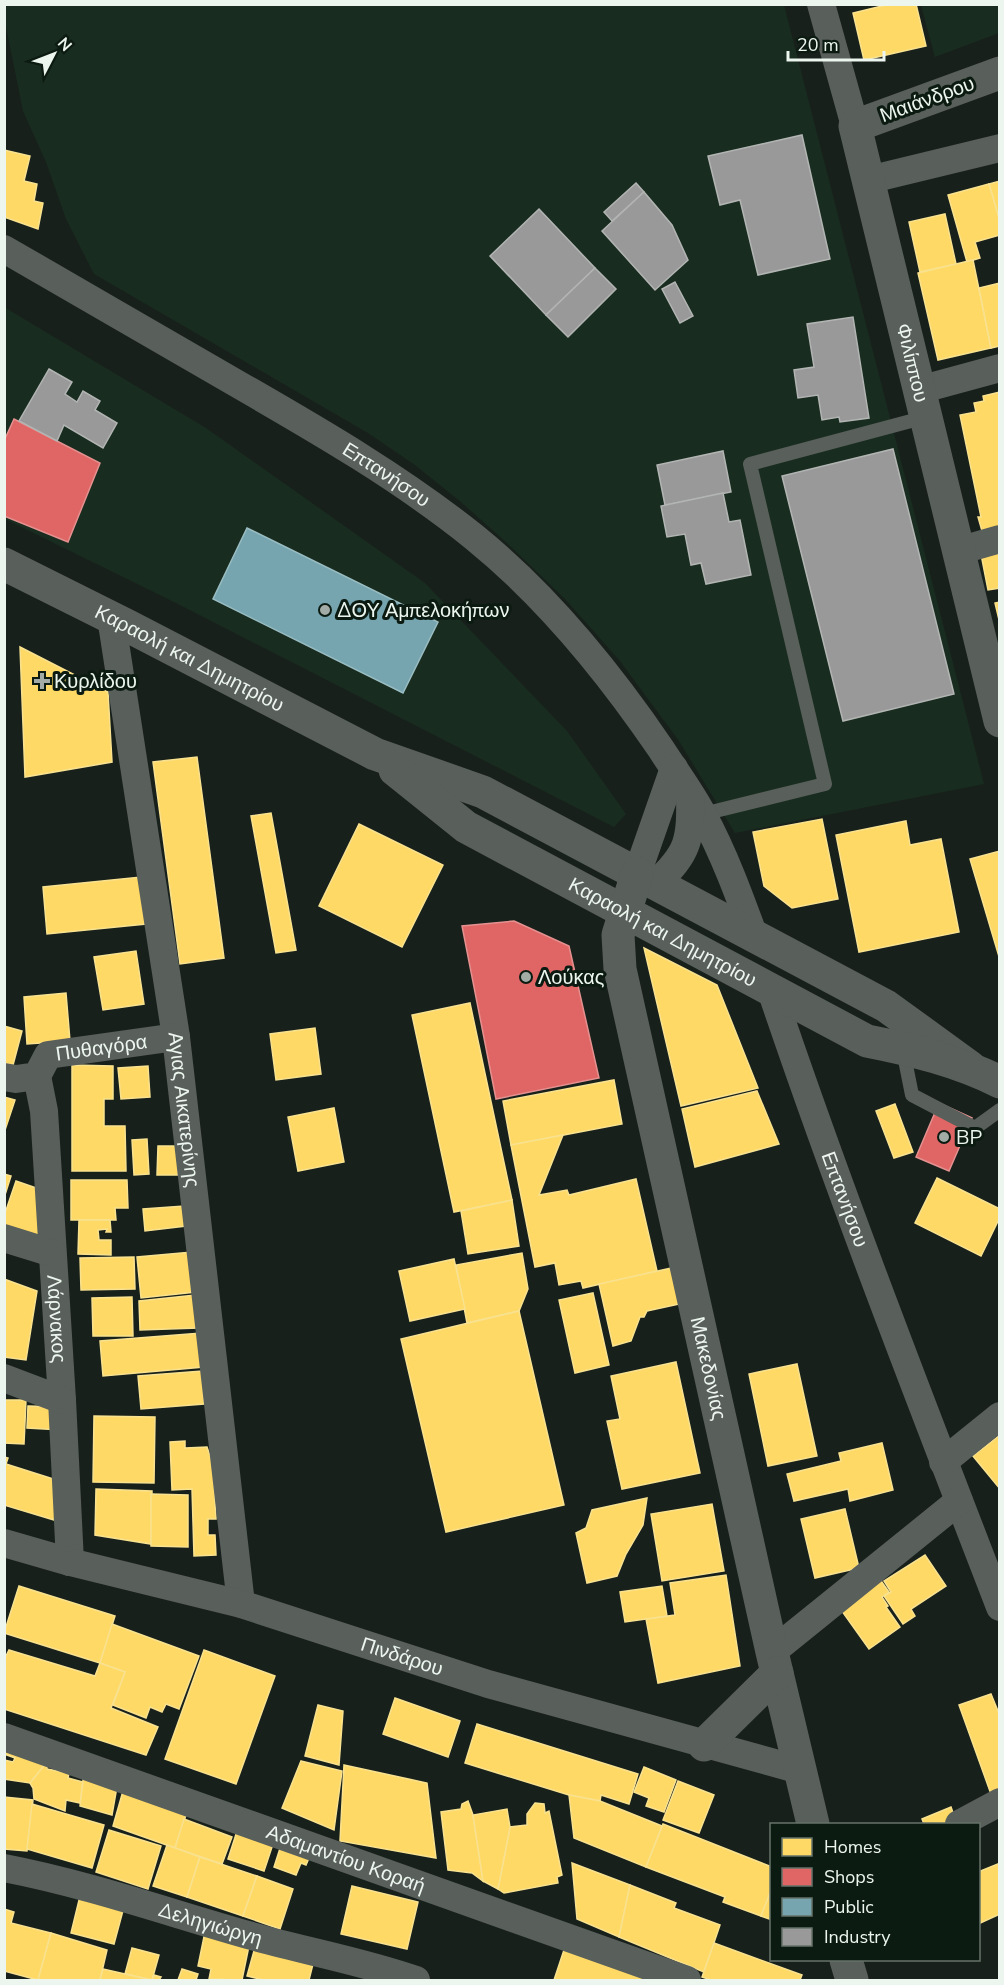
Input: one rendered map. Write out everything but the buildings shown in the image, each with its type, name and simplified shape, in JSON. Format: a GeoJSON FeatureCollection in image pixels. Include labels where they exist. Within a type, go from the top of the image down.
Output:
{"type":"FeatureCollection","features":[{"type":"Feature","properties":{"kind":"street","name":"Φιλίππου"},"geometry":{"type":"LineString","coordinates":[[821,4],[855,126],[999,721]]}},
{"type":"Feature","properties":{"kind":"street","name":"Μαιάνδρου"},"geometry":{"type":"LineString","coordinates":[[855,126],[999,73]]}},
{"type":"Feature","properties":{"kind":"street"},"geometry":{"type":"LineString","coordinates":[[868,180],[999,148]]}},
{"type":"Feature","properties":{"kind":"street","name":"Επτανήσου"},"geometry":{"type":"LineString","coordinates":[[4,249],[348,448],[427,502],[475,538],[548,607],[589,653],[639,717],[696,803],[730,872],[819,1125],[999,1607]]}},
{"type":"Feature","properties":{"kind":"street"},"geometry":{"type":"LineString","coordinates":[[922,404],[999,368]]}},
{"type":"Feature","properties":{"kind":"street"},"geometry":{"type":"LineString","coordinates":[[958,550],[999,539]]}},
{"type":"Feature","properties":{"kind":"street","name":"Καραολή και Δημητρίου"},"geometry":{"type":"LineString","coordinates":[[4,564],[375,754],[483,792],[886,1006],[969,1067],[999,1082]]}},
{"type":"Feature","properties":{"kind":"street","name":"Αγιας Αικατερίνης"},"geometry":{"type":"LineString","coordinates":[[111,617],[176,1037],[241,1604]]}},
{"type":"Feature","properties":{"kind":"street","name":"Καραολή και Δημητρίου"},"geometry":{"type":"LineString","coordinates":[[375,754],[466,827],[867,1041],[903,1048],[969,1067]]}},
{"type":"Feature","properties":{"kind":"street"},"geometry":{"type":"LineString","coordinates":[[624,911],[646,879],[674,768]]}},
{"type":"Feature","properties":{"kind":"street"},"geometry":{"type":"LineString","coordinates":[[646,879],[679,861],[696,803]]}},
{"type":"Feature","properties":{"kind":"street","name":"Μακεδονίας"},"geometry":{"type":"LineString","coordinates":[[624,911],[618,935],[620,969],[813,1823]]}},
{"type":"Feature","properties":{"kind":"street","name":"Πυθαγόρα"},"geometry":{"type":"LineString","coordinates":[[4,1077],[16,1079],[37,1076],[48,1055],[176,1037]]}},
{"type":"Feature","properties":{"kind":"street","name":"Λάρνακος"},"geometry":{"type":"LineString","coordinates":[[37,1076],[44,1111],[63,1400],[70,1562]]}},
{"type":"Feature","properties":{"kind":"street"},"geometry":{"type":"LineString","coordinates":[[4,1238],[52,1253]]}},
{"type":"Feature","properties":{"kind":"street"},"geometry":{"type":"LineString","coordinates":[[4,1378],[63,1400]]}},
{"type":"Feature","properties":{"kind":"street"},"geometry":{"type":"LineString","coordinates":[[943,1462],[999,1416]]}},
{"type":"Feature","properties":{"kind":"street"},"geometry":{"type":"LineString","coordinates":[[704,1744],[775,1662],[959,1501]]}},
{"type":"Feature","properties":{"kind":"street","name":"Πινδάρου"},"geometry":{"type":"LineString","coordinates":[[4,1543],[70,1562],[241,1604],[488,1684],[800,1770]]}},
{"type":"Feature","properties":{"kind":"street","name":"Αδαμαντίου Κοραή"},"geometry":{"type":"LineString","coordinates":[[4,1737],[687,1980]]}},
{"type":"Feature","properties":{"kind":"street"},"geometry":{"type":"LineString","coordinates":[[961,1823],[999,1802]]}},
{"type":"Feature","properties":{"kind":"street","name":"Δεληγιώργη"},"geometry":{"type":"LineString","coordinates":[[4,1868],[47,1876],[251,1935],[392,1971],[417,1980]]}},
{"type":"Feature","properties":{"kind":"street"},"geometry":{"type":"LineString","coordinates":[[847,1961],[852,1980]]}},
{"type":"Feature","properties":{"kind":"lane"},"geometry":{"type":"LineString","coordinates":[[696,803],[740,806],[825,784],[750,464],[922,404]]}},
{"type":"Feature","properties":{"kind":"lane"},"geometry":{"type":"LineString","coordinates":[[903,1048],[912,1095],[975,1128],[999,1110]]}},
{"type":"Feature","properties":{"kind":"shaded area"},"geometry":{"type":"Polygon","coordinates":[[[4,5],[784,5],[984,784],[735,833],[679,741],[620,661],[565,599],[461,502],[415,465],[368,433],[94,274],[66,219],[46,162],[23,111],[5,22],[4,5]]]}},
{"type":"Feature","properties":{"kind":"shaded area"},"geometry":{"type":"Polygon","coordinates":[[[921,5],[999,5],[999,33],[935,57],[921,5]]]}},
{"type":"Feature","properties":{"kind":"shaded area"},"geometry":{"type":"Polygon","coordinates":[[[4,307],[206,428],[425,583],[567,731],[626,814],[614,827],[178,604],[5,519],[4,307]]]}},
{"type":"Feature","properties":{"kind":"place","name":"ΔΟΥ Αμπελοκήπων"},"geometry":{"type":"Point","coordinates":[325,610]}},
{"type":"Feature","properties":{"kind":"place","name":"Κυρλίδου"},"geometry":{"type":"Point","coordinates":[42,681]}},
{"type":"Feature","properties":{"kind":"place","name":"Λούκας"},"geometry":{"type":"Point","coordinates":[526,977]}},
{"type":"Feature","properties":{"kind":"place","name":"BP"},"geometry":{"type":"Point","coordinates":[944,1137]}}]}
